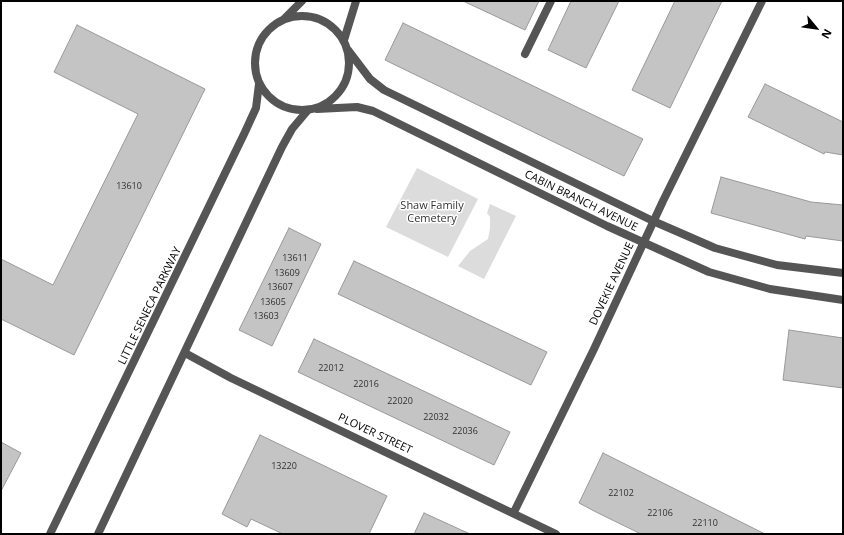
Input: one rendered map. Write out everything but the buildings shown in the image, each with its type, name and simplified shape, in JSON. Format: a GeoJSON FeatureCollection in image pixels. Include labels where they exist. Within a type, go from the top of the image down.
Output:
{"type":"FeatureCollection","features":[{"type":"Feature","properties":{"kind":"street"},"geometry":{"type":"LineString","coordinates":[[302,1],[284,19],[274,25],[264,35],[258,47],[255,60],[256,74],[259,84],[267,96],[279,105],[294,110],[313,110]]}},
{"type":"Feature","properties":{"kind":"street"},"geometry":{"type":"LineString","coordinates":[[344,40],[356,1]]}},
{"type":"Feature","properties":{"kind":"street"},"geometry":{"type":"LineString","coordinates":[[525,54],[551,1]]}},
{"type":"Feature","properties":{"kind":"street","name":"DOVEKIE AVENUE"},"geometry":{"type":"LineString","coordinates":[[514,512],[644,243],[653,221],[762,1]]}},
{"type":"Feature","properties":{"kind":"street"},"geometry":{"type":"LineString","coordinates":[[98,534],[186,353],[282,147],[292,129],[313,110],[330,102],[340,92],[347,79],[350,64],[348,50],[344,40],[335,29],[324,21],[311,17],[297,16],[284,19]]}},
{"type":"Feature","properties":{"kind":"street","name":"CABIN BRANCH AVENUE"},"geometry":{"type":"LineString","coordinates":[[348,50],[370,79],[384,90],[653,221],[715,248],[776,265],[843,273]]}},
{"type":"Feature","properties":{"kind":"street","name":"LITTLE SENECA PARKWAY"},"geometry":{"type":"LineString","coordinates":[[50,534],[245,132],[256,108],[259,84]]}},
{"type":"Feature","properties":{"kind":"street","name":"CABIN BRANCH AVENUE"},"geometry":{"type":"LineString","coordinates":[[313,110],[357,108],[373,111],[644,243],[709,272],[770,289],[843,300]]}},
{"type":"Feature","properties":{"kind":"street","name":"PLOVER STREET"},"geometry":{"type":"LineString","coordinates":[[186,353],[231,378],[514,512],[556,534]]}},
{"type":"Feature","properties":{"kind":"green space","name":"Shaw Family Cemetery"},"geometry":{"type":"Polygon","coordinates":[[[417,168],[478,199],[448,257],[386,227],[417,168]]]}},
{"type":"Feature","properties":{"kind":"green space"},"geometry":{"type":"Polygon","coordinates":[[[490,204],[516,216],[484,279],[458,266],[470,251],[488,239],[490,217],[487,213],[490,204]]]}}]}
